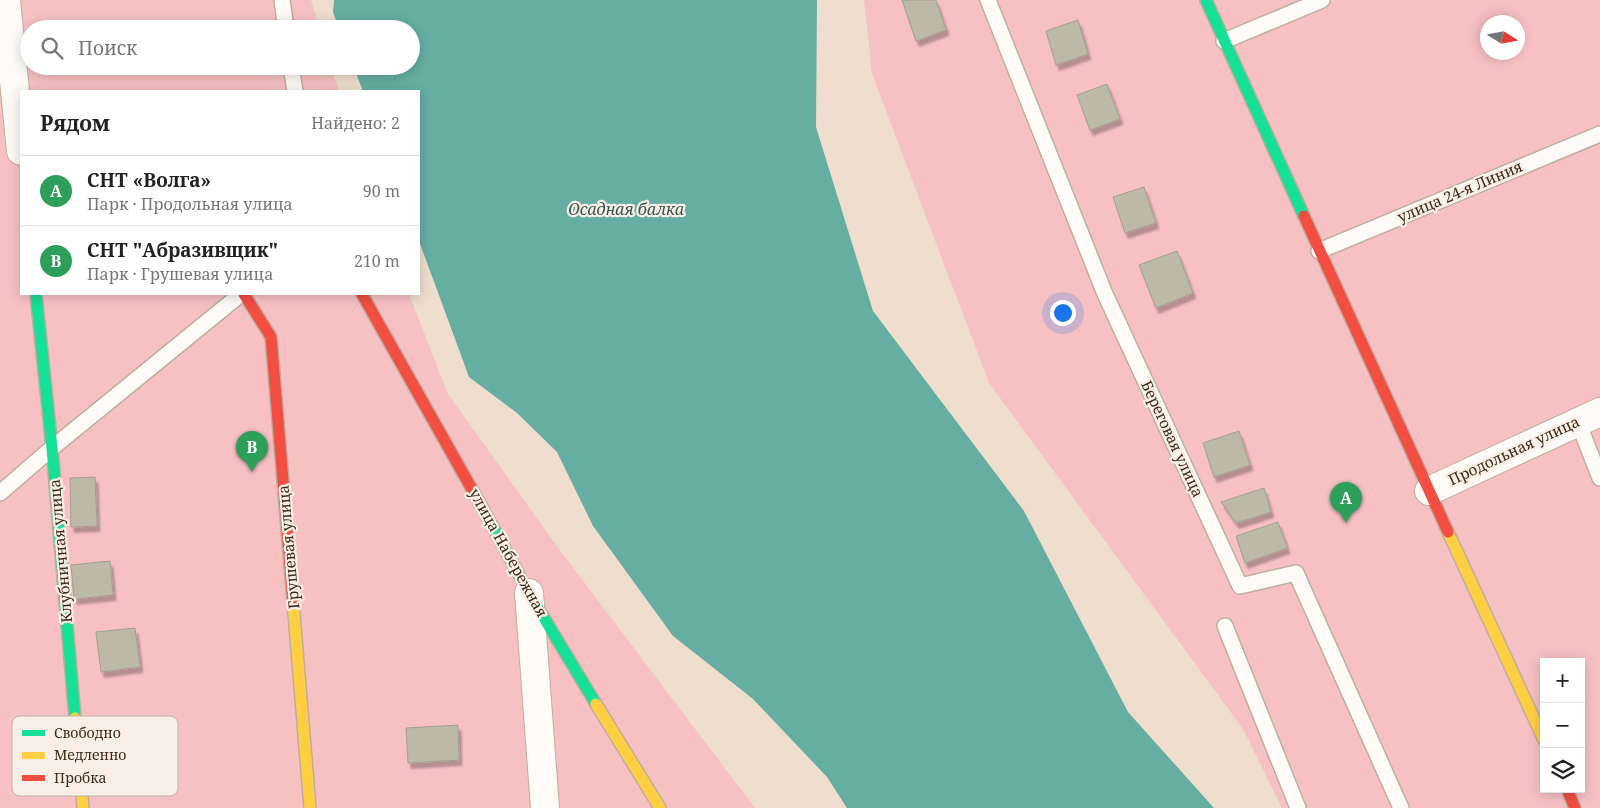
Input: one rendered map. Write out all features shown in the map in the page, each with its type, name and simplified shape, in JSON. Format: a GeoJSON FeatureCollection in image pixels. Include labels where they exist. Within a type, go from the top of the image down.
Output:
{"type":"FeatureCollection","features":[{"type":"Feature","properties":{"kind":"street"},"geometry":{"type":"LineString","coordinates":[[6,0],[20,141]]}},
{"type":"Feature","properties":{"kind":"street"},"geometry":{"type":"LineString","coordinates":[[1206,0],[1540,731]]}},
{"type":"Feature","properties":{"kind":"street","name":"Клубничная улица"},"geometry":{"type":"LineString","coordinates":[[36,295],[52,448],[75,716]]}},
{"type":"Feature","properties":{"kind":"street","name":"Грушевая улица"},"geometry":{"type":"LineString","coordinates":[[244,295],[271,338],[310,808]]}},
{"type":"Feature","properties":{"kind":"street","name":"улица Набережная"},"geometry":{"type":"LineString","coordinates":[[363,295],[529,593],[660,808]]}},
{"type":"Feature","properties":{"kind":"street","name":"Продольная улица"},"geometry":{"type":"LineString","coordinates":[[1429,491],[1589,417]]}},
{"type":"Feature","properties":{"kind":"street"},"geometry":{"type":"LineString","coordinates":[[529,593],[545,808]]}},
{"type":"Feature","properties":{"kind":"street"},"geometry":{"type":"LineString","coordinates":[[1568,793],[1575,808]]}},
{"type":"Feature","properties":{"kind":"lane"},"geometry":{"type":"LineString","coordinates":[[282,0],[285,20]]}},
{"type":"Feature","properties":{"kind":"lane","name":"Береговая улица"},"geometry":{"type":"LineString","coordinates":[[988,0],[1105,294],[1240,586],[1296,573],[1401,808]]}},
{"type":"Feature","properties":{"kind":"lane"},"geometry":{"type":"LineString","coordinates":[[1224,41],[1322,0]]}},
{"type":"Feature","properties":{"kind":"lane"},"geometry":{"type":"LineString","coordinates":[[292,75],[295,90]]}},
{"type":"Feature","properties":{"kind":"lane","name":"улица 24-я Линия"},"geometry":{"type":"LineString","coordinates":[[1319,251],[1600,134]]}},
{"type":"Feature","properties":{"kind":"lane"},"geometry":{"type":"LineString","coordinates":[[0,493],[52,448],[242,295]]}},
{"type":"Feature","properties":{"kind":"lane"},"geometry":{"type":"LineString","coordinates":[[1589,417],[1600,478]]}},
{"type":"Feature","properties":{"kind":"lane"},"geometry":{"type":"LineString","coordinates":[[1225,626],[1298,808]]}},
{"type":"Feature","properties":{"kind":"shaded area"},"geometry":{"type":"Polygon","coordinates":[[[0,0],[311,0],[317,20],[20,20],[20,75],[334,75],[339,90],[20,90],[20,295],[409,295],[448,394],[559,549],[755,808],[0,808],[0,0]]]}},
{"type":"Feature","properties":{"kind":"shaded area"},"geometry":{"type":"Polygon","coordinates":[[[864,0],[1600,0],[1600,808],[1282,808],[1243,729],[989,383],[872,74],[864,0]]]}},
{"type":"Feature","properties":{"kind":"water","name":"Осадная балка"},"geometry":{"type":"Polygon","coordinates":[[[334,0],[817,0],[816,127],[873,311],[1024,511],[1128,712],[1214,808],[847,808],[827,777],[753,699],[673,636],[593,526],[557,452],[517,413],[469,377],[420,244],[420,90],[363,90],[357,75],[420,75],[420,20],[336,20],[333,12],[334,0]]]}},
{"type":"Feature","properties":{"kind":"building"},"geometry":{"type":"Polygon","coordinates":[[[902,0],[936,0],[946,30],[916,41],[902,0]]]}},
{"type":"Feature","properties":{"kind":"building"},"geometry":{"type":"Polygon","coordinates":[[[1078,20],[1088,54],[1056,65],[1046,31],[1078,20]]]}},
{"type":"Feature","properties":{"kind":"building"},"geometry":{"type":"Polygon","coordinates":[[[1107,84],[1120,119],[1090,130],[1077,95],[1107,84]]]}},
{"type":"Feature","properties":{"kind":"building"},"geometry":{"type":"Polygon","coordinates":[[[1144,187],[1156,223],[1125,233],[1113,197],[1144,187]]]}},
{"type":"Feature","properties":{"kind":"building"},"geometry":{"type":"Polygon","coordinates":[[[1177,251],[1193,293],[1156,308],[1139,265],[1177,251]]]}},
{"type":"Feature","properties":{"kind":"building"},"geometry":{"type":"Polygon","coordinates":[[[1239,431],[1250,465],[1214,477],[1203,443],[1239,431]]]}},
{"type":"Feature","properties":{"kind":"building"},"geometry":{"type":"Polygon","coordinates":[[[95,477],[97,526],[71,527],[70,478],[95,477]]]}},
{"type":"Feature","properties":{"kind":"building"},"geometry":{"type":"Polygon","coordinates":[[[1264,488],[1271,512],[1236,523],[1221,502],[1264,488]]]}},
{"type":"Feature","properties":{"kind":"building"},"geometry":{"type":"Polygon","coordinates":[[[1278,522],[1287,548],[1245,563],[1236,536],[1278,522]]]}},
{"type":"Feature","properties":{"kind":"building"},"geometry":{"type":"Polygon","coordinates":[[[110,561],[113,595],[74,599],[71,565],[110,561]]]}},
{"type":"Feature","properties":{"kind":"building"},"geometry":{"type":"Polygon","coordinates":[[[135,628],[140,667],[101,672],[96,632],[135,628]]]}},
{"type":"Feature","properties":{"kind":"building"},"geometry":{"type":"Polygon","coordinates":[[[458,725],[459,760],[408,763],[406,728],[458,725]]]}},
{"type":"Feature","properties":{"kind":"traffic: fast"},"geometry":{"type":"LineString","coordinates":[[1206,0],[1304,216]]}},
{"type":"Feature","properties":{"kind":"traffic: fast"},"geometry":{"type":"LineString","coordinates":[[36,295],[52,448],[75,716]]}},
{"type":"Feature","properties":{"kind":"traffic: fast"},"geometry":{"type":"LineString","coordinates":[[473,491],[529,593],[596,704]]}},
{"type":"Feature","properties":{"kind":"traffic: slow"},"geometry":{"type":"LineString","coordinates":[[1448,532],[1540,731]]}},
{"type":"Feature","properties":{"kind":"traffic: slow"},"geometry":{"type":"LineString","coordinates":[[293,601],[310,808]]}},
{"type":"Feature","properties":{"kind":"traffic: slow"},"geometry":{"type":"LineString","coordinates":[[596,704],[660,808]]}},
{"type":"Feature","properties":{"kind":"traffic: slow"},"geometry":{"type":"LineString","coordinates":[[82,796],[83,808]]}},
{"type":"Feature","properties":{"kind":"traffic: jam"},"geometry":{"type":"LineString","coordinates":[[1304,216],[1448,532]]}},
{"type":"Feature","properties":{"kind":"traffic: jam"},"geometry":{"type":"LineString","coordinates":[[245,295],[271,337],[293,601]]}},
{"type":"Feature","properties":{"kind":"traffic: jam"},"geometry":{"type":"LineString","coordinates":[[363,295],[473,491]]}},
{"type":"Feature","properties":{"kind":"traffic: jam"},"geometry":{"type":"LineString","coordinates":[[1569,793],[1575,808]]}},
{"type":"Feature","properties":{"kind":"place","name":"СНТ \"Абразивщик\""},"geometry":{"type":"Point","coordinates":[252,472]}},
{"type":"Feature","properties":{"kind":"place","name":"СНТ «Волга»"},"geometry":{"type":"Point","coordinates":[1346,523]}}]}
